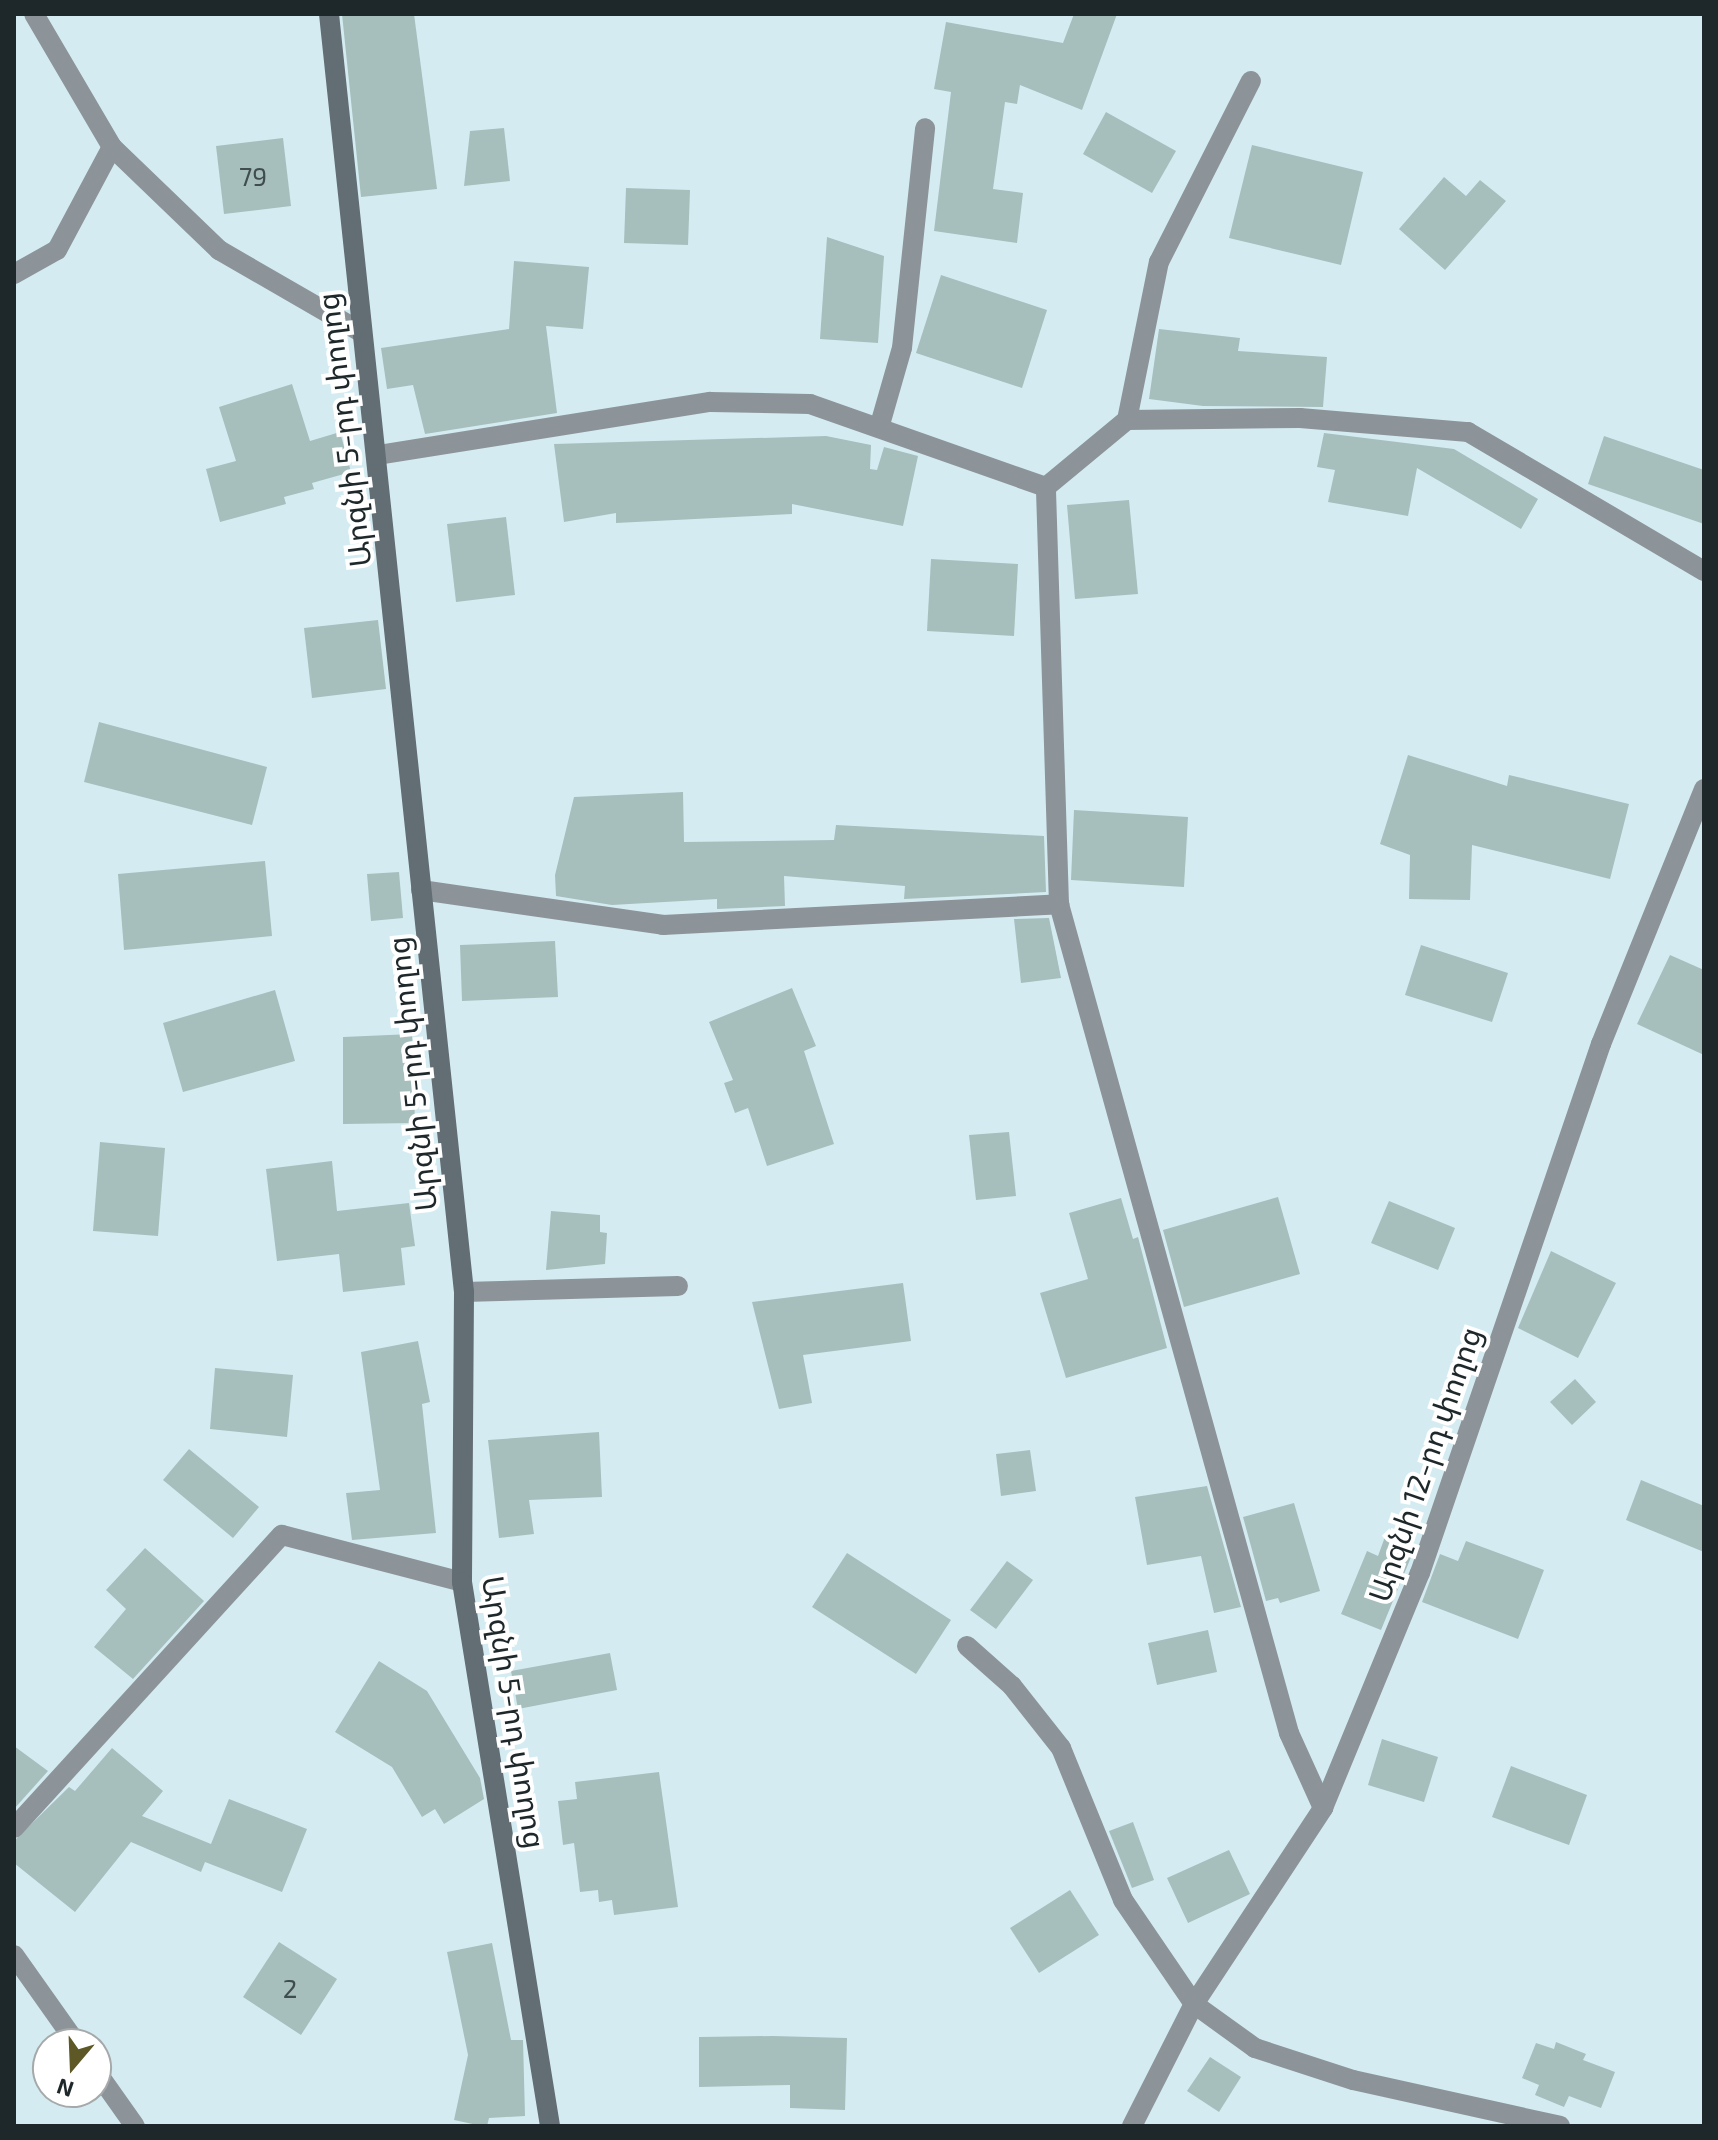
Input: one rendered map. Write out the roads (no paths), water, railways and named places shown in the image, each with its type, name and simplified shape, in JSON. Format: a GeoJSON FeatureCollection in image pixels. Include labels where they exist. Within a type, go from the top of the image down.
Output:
{"type":"FeatureCollection","features":[{"type":"Feature","properties":{"kind":"street"},"geometry":{"type":"LineString","coordinates":[[34,14],[112,147],[219,250],[361,332]]}},
{"type":"Feature","properties":{"kind":"street","name":"Արզնի 5-րդ փողոց"},"geometry":{"type":"LineString","coordinates":[[329,14],[361,332],[378,455],[464,1292],[462,1582],[550,2126]]}},
{"type":"Feature","properties":{"kind":"street"},"geometry":{"type":"LineString","coordinates":[[1127,420],[1159,262],[1251,81]]}},
{"type":"Feature","properties":{"kind":"street"},"geometry":{"type":"LineString","coordinates":[[879,428],[902,348],[925,128]]}},
{"type":"Feature","properties":{"kind":"street"},"geometry":{"type":"LineString","coordinates":[[14,274],[57,250],[112,147]]}},
{"type":"Feature","properties":{"kind":"street"},"geometry":{"type":"LineString","coordinates":[[378,455],[710,402],[810,404],[1046,487]]}},
{"type":"Feature","properties":{"kind":"street"},"geometry":{"type":"LineString","coordinates":[[1046,487],[1127,420],[1300,418],[1468,432],[1704,571]]}},
{"type":"Feature","properties":{"kind":"street"},"geometry":{"type":"LineString","coordinates":[[1046,487],[1059,904],[1289,1733],[1323,1808]]}},
{"type":"Feature","properties":{"kind":"street","name":"Արզնի 12-րդ փողոց"},"geometry":{"type":"LineString","coordinates":[[1132,2126],[1194,2004],[1323,1808],[1420,1573],[1601,1044],[1704,789]]}},
{"type":"Feature","properties":{"kind":"street"},"geometry":{"type":"LineString","coordinates":[[421,890],[663,925],[1059,904]]}},
{"type":"Feature","properties":{"kind":"street"},"geometry":{"type":"LineString","coordinates":[[464,1292],[678,1286]]}},
{"type":"Feature","properties":{"kind":"street"},"geometry":{"type":"LineString","coordinates":[[14,1828],[282,1535],[462,1582]]}},
{"type":"Feature","properties":{"kind":"street"},"geometry":{"type":"LineString","coordinates":[[967,1646],[1012,1686],[1061,1748],[1123,1900],[1194,2004],[1255,2048],[1353,2080],[1560,2126]]}},
{"type":"Feature","properties":{"kind":"street"},"geometry":{"type":"LineString","coordinates":[[14,1955],[66,2028]]}},
{"type":"Feature","properties":{"kind":"street"},"geometry":{"type":"LineString","coordinates":[[112,2094],[135,2126]]}}]}
